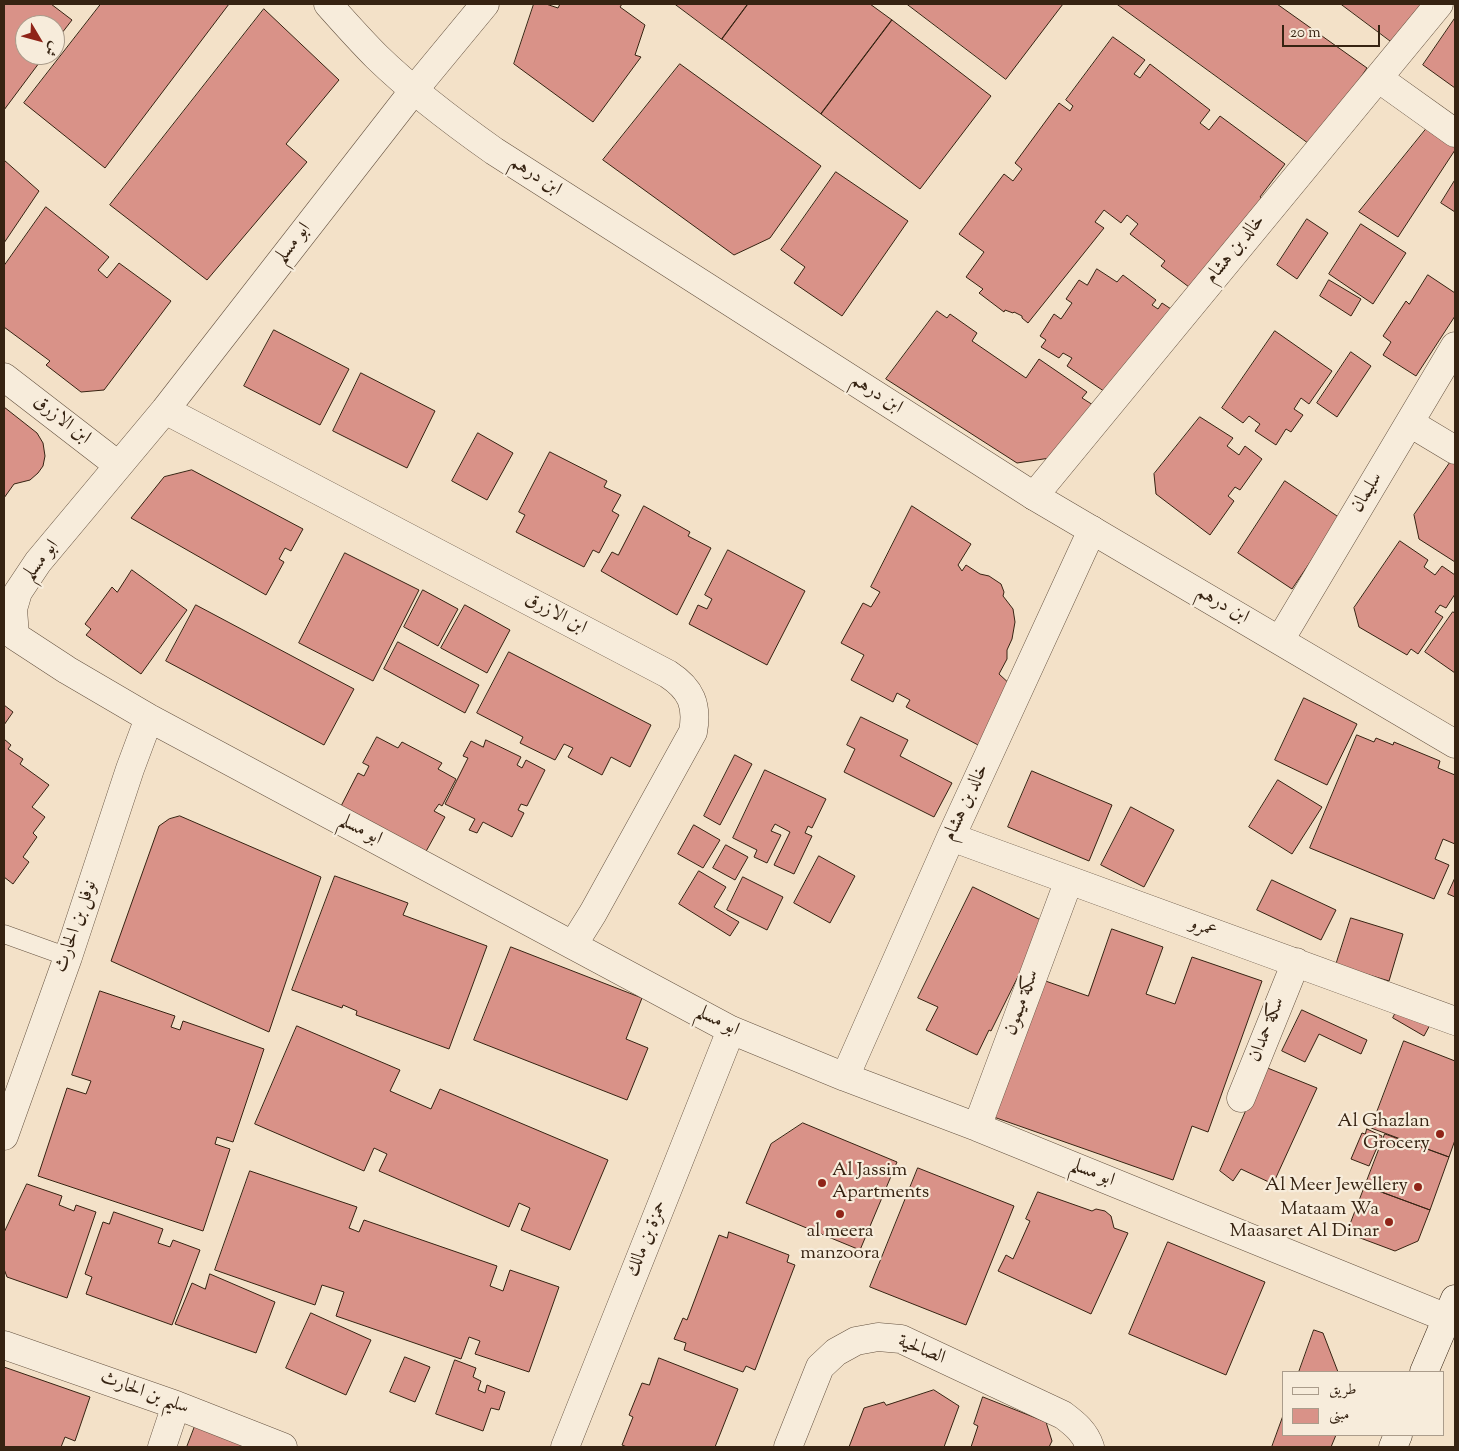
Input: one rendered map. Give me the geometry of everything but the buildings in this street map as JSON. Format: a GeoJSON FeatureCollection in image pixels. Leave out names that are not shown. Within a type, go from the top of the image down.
{"type":"FeatureCollection","features":[{"type":"Feature","properties":{"kind":"street","name":"ابن درهم"},"geometry":{"type":"LineString","coordinates":[[328,4],[377,57],[414,90],[450,120],[494,151],[1034,496],[1455,744]]}},
{"type":"Feature","properties":{"kind":"street","name":"ابو مسلم"},"geometry":{"type":"LineString","coordinates":[[486,4],[414,90],[165,410],[118,465],[52,548],[38,562],[18,592],[9,636],[149,718],[731,1030],[845,1077],[1451,1308]]}},
{"type":"Feature","properties":{"kind":"street","name":"خالد بن هشام"},"geometry":{"type":"LineString","coordinates":[[1034,496],[1439,4]]}},
{"type":"Feature","properties":{"kind":"street"},"geometry":{"type":"LineString","coordinates":[[1378,78],[1455,133]]}},
{"type":"Feature","properties":{"kind":"street","name":"سليمان"},"geometry":{"type":"LineString","coordinates":[[1280,640],[1455,346]]}},
{"type":"Feature","properties":{"kind":"street","name":"ابن الازرق"},"geometry":{"type":"LineString","coordinates":[[4,377],[118,465]]}},
{"type":"Feature","properties":{"kind":"street","name":"ابن الازرق"},"geometry":{"type":"LineString","coordinates":[[165,410],[668,674],[688,692],[694,705],[696,719],[693,732],[593,913],[573,945]]}},
{"type":"Feature","properties":{"kind":"street"},"geometry":{"type":"LineString","coordinates":[[1410,423],[1455,450]]}},
{"type":"Feature","properties":{"kind":"street","name":"خالد بن هشام"},"geometry":{"type":"LineString","coordinates":[[845,1077],[951,837],[1092,530]]}},
{"type":"Feature","properties":{"kind":"street","name":"نوفل بن الحارث"},"geometry":{"type":"LineString","coordinates":[[4,1136],[9,1106],[68,957],[130,769],[149,718]]}},
{"type":"Feature","properties":{"kind":"street","name":"عمرو"},"geometry":{"type":"LineString","coordinates":[[951,837],[1455,1021]]}},
{"type":"Feature","properties":{"kind":"street","name":"سكة ميمون"},"geometry":{"type":"LineString","coordinates":[[977,1127],[1069,880]]}},
{"type":"Feature","properties":{"kind":"street","name":"سكة حمدان"},"geometry":{"type":"LineString","coordinates":[[1241,1098],[1296,962]]}},
{"type":"Feature","properties":{"kind":"street","name":"حمزة بن مالك"},"geometry":{"type":"LineString","coordinates":[[565,1447],[731,1030]]}},
{"type":"Feature","properties":{"kind":"street"},"geometry":{"type":"LineString","coordinates":[[1424,1371],[1451,1308]]}},
{"type":"Feature","properties":{"kind":"street","name":"الصالحية"},"geometry":{"type":"LineString","coordinates":[[788,1447],[820,1367],[843,1348],[856,1342],[878,1337],[901,1339],[1063,1415],[1077,1425],[1090,1447]]}},
{"type":"Feature","properties":{"kind":"street","name":"سليم بن الحارث"},"geometry":{"type":"LineString","coordinates":[[4,1345],[176,1405],[283,1447]]}},
{"type":"Feature","properties":{"kind":"street"},"geometry":{"type":"LineString","coordinates":[[162,1447],[176,1405]]}},
{"type":"Feature","properties":{"kind":"lane"},"geometry":{"type":"LineString","coordinates":[[4,934],[68,957]]}},
{"type":"Feature","properties":{"kind":"place","name":"Al Ghazlan Grocery"},"geometry":{"type":"Point","coordinates":[1440,1134]}},
{"type":"Feature","properties":{"kind":"place","name":"Al Jassim Apartments"},"geometry":{"type":"Point","coordinates":[822,1183]}},
{"type":"Feature","properties":{"kind":"place","name":"Al Meer Jewellery"},"geometry":{"type":"Point","coordinates":[1418,1187]}},
{"type":"Feature","properties":{"kind":"place","name":"al meera manzoora"},"geometry":{"type":"Point","coordinates":[840,1214]}},
{"type":"Feature","properties":{"kind":"place","name":"Mataam Wa Maasaret Al Dinar"},"geometry":{"type":"Point","coordinates":[1389,1222]}}]}
